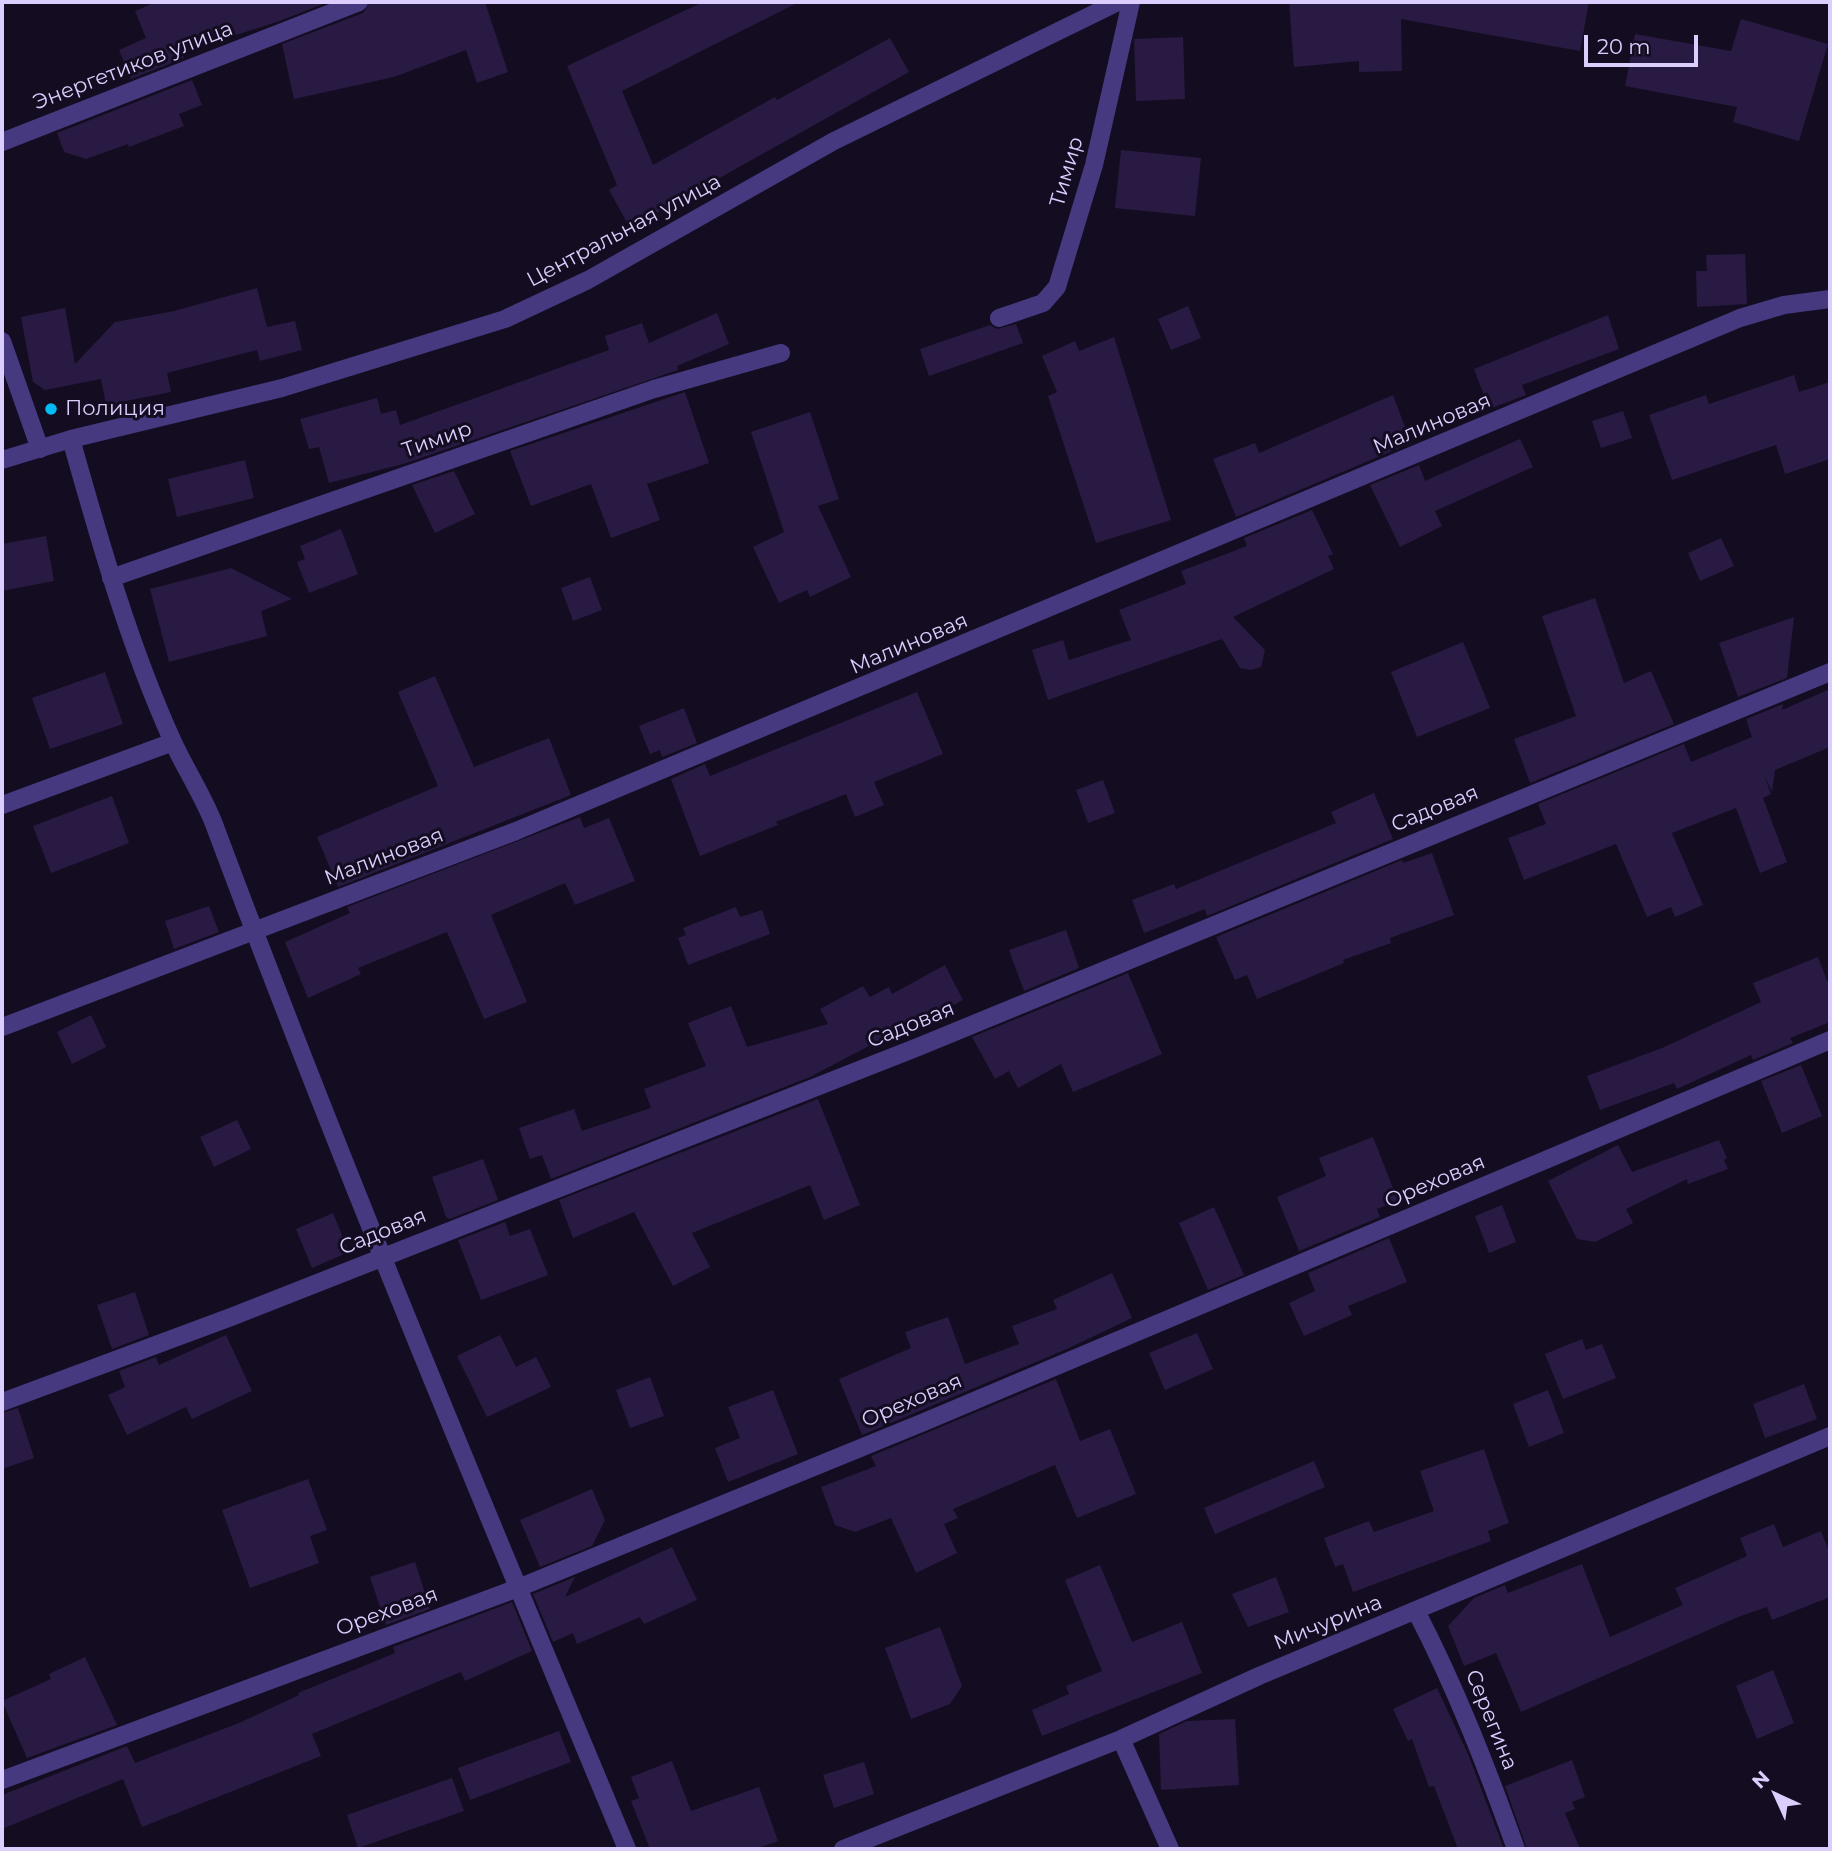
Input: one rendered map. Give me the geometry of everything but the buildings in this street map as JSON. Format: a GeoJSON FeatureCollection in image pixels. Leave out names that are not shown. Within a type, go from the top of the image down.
{"type":"FeatureCollection","features":[{"type":"Feature","properties":{"kind":"street","name":"Энергетиков улица"},"geometry":{"type":"LineString","coordinates":[[2,142],[359,2]]}},
{"type":"Feature","properties":{"kind":"street","name":"Центральная улица"},"geometry":{"type":"LineString","coordinates":[[2,460],[71,439],[282,388],[505,319],[588,280],[834,141],[1118,2]]}},
{"type":"Feature","properties":{"kind":"street","name":"Тимир"},"geometry":{"type":"LineString","coordinates":[[999,318],[1043,303],[1057,287],[1094,165],[1131,2]]}},
{"type":"Feature","properties":{"kind":"street","name":"Малиновая"},"geometry":{"type":"LineString","coordinates":[[2,1027],[516,831],[1740,318],[1784,305],[1830,299]]}},
{"type":"Feature","properties":{"kind":"street"},"geometry":{"type":"LineString","coordinates":[[2,341],[40,449]]}},
{"type":"Feature","properties":{"kind":"street","name":"Тимир"},"geometry":{"type":"LineString","coordinates":[[111,578],[654,389],[781,354]]}},
{"type":"Feature","properties":{"kind":"street"},"geometry":{"type":"LineString","coordinates":[[71,439],[111,578],[173,743],[210,816],[380,1258],[627,1849]]}},
{"type":"Feature","properties":{"kind":"street","name":"Садовая"},"geometry":{"type":"LineString","coordinates":[[2,1402],[380,1258],[918,1047],[1830,672]]}},
{"type":"Feature","properties":{"kind":"street"},"geometry":{"type":"LineString","coordinates":[[2,805],[173,743]]}},
{"type":"Feature","properties":{"kind":"street","name":"Ореховая"},"geometry":{"type":"LineString","coordinates":[[2,1780],[518,1588],[924,1422],[1830,1040]]}},
{"type":"Feature","properties":{"kind":"street","name":"Мичурина"},"geometry":{"type":"LineString","coordinates":[[843,1849],[1121,1739],[1259,1676],[1830,1436]]}},
{"type":"Feature","properties":{"kind":"street","name":"Серегина"},"geometry":{"type":"LineString","coordinates":[[1416,1611],[1442,1660],[1516,1849]]}},
{"type":"Feature","properties":{"kind":"street"},"geometry":{"type":"LineString","coordinates":[[1121,1739],[1170,1849]]}},
{"type":"Feature","properties":{"kind":"place","name":"Полиция"},"geometry":{"type":"Point","coordinates":[51,409]}}]}
